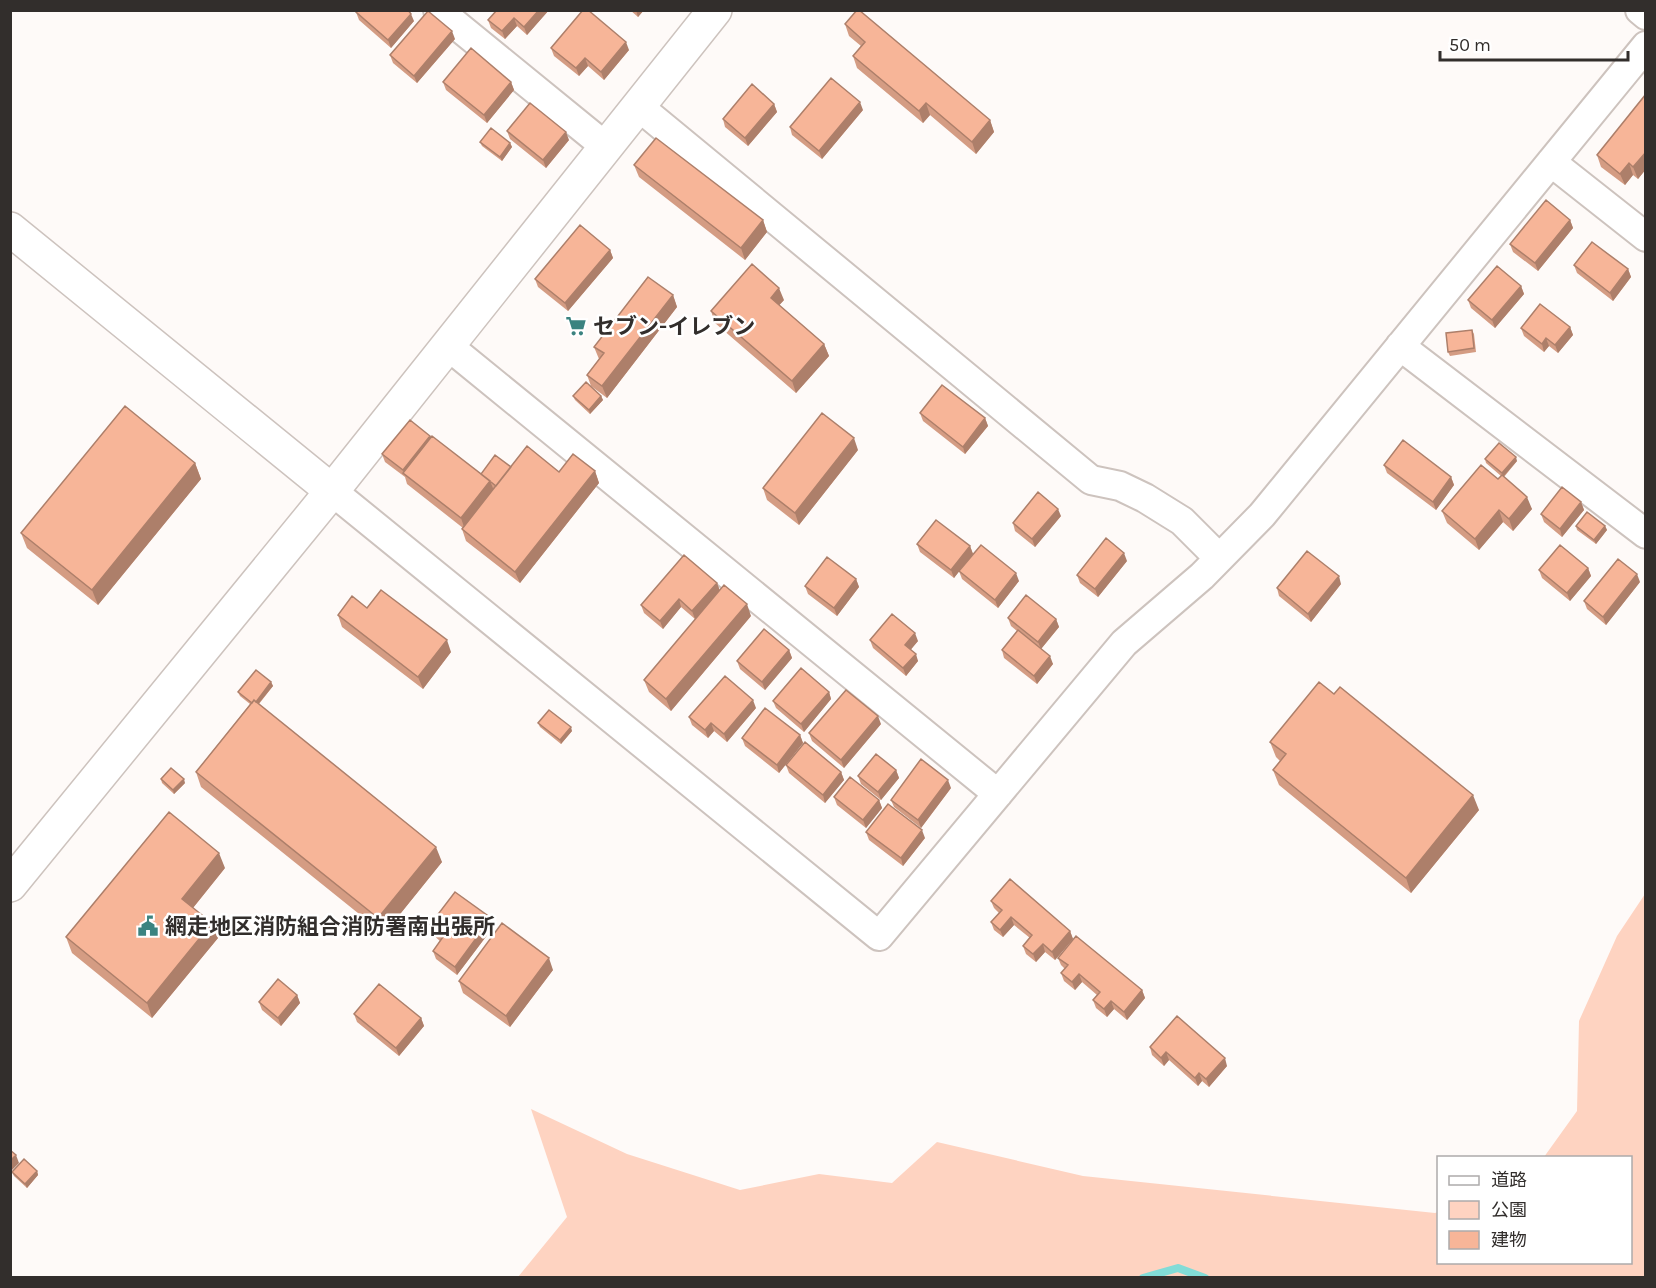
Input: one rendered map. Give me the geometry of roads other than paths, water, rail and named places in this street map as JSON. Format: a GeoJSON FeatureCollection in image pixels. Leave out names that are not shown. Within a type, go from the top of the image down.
{"type":"FeatureCollection","features":[{"type":"Feature","properties":{"kind":"street"},"geometry":{"type":"LineString","coordinates":[[438,10],[606,147]]}},
{"type":"Feature","properties":{"kind":"street"},"geometry":{"type":"LineString","coordinates":[[1640,10],[1646,15]]}},
{"type":"Feature","properties":{"kind":"street"},"geometry":{"type":"LineString","coordinates":[[10,885],[332,491],[712,12]]}},
{"type":"Feature","properties":{"kind":"street"},"geometry":{"type":"LineString","coordinates":[[10,229],[879,936],[1124,643],[1202,576],[1262,515],[1646,46]]}},
{"type":"Feature","properties":{"kind":"street"},"geometry":{"type":"LineString","coordinates":[[638,106],[1091,480],[1120,486],[1145,498],[1182,521],[1219,558]]}},
{"type":"Feature","properties":{"kind":"street"},"geometry":{"type":"LineString","coordinates":[[1551,162],[1646,237]]}},
{"type":"Feature","properties":{"kind":"street"},"geometry":{"type":"LineString","coordinates":[[447,345],[998,794]]}},
{"type":"Feature","properties":{"kind":"street"},"geometry":{"type":"LineString","coordinates":[[1400,346],[1646,534]]}},
{"type":"Feature","properties":{"kind":"waterway"},"geometry":{"type":"LineString","coordinates":[[1143,1278],[1178,1268],[1205,1278]]}},
{"type":"Feature","properties":{"kind":"place","name":"セブン-イレブン"},"geometry":{"type":"Point","coordinates":[576,326]}},
{"type":"Feature","properties":{"kind":"place","name":"網走地区消防組合消防署南出張所"},"geometry":{"type":"Point","coordinates":[148,926]}}]}
